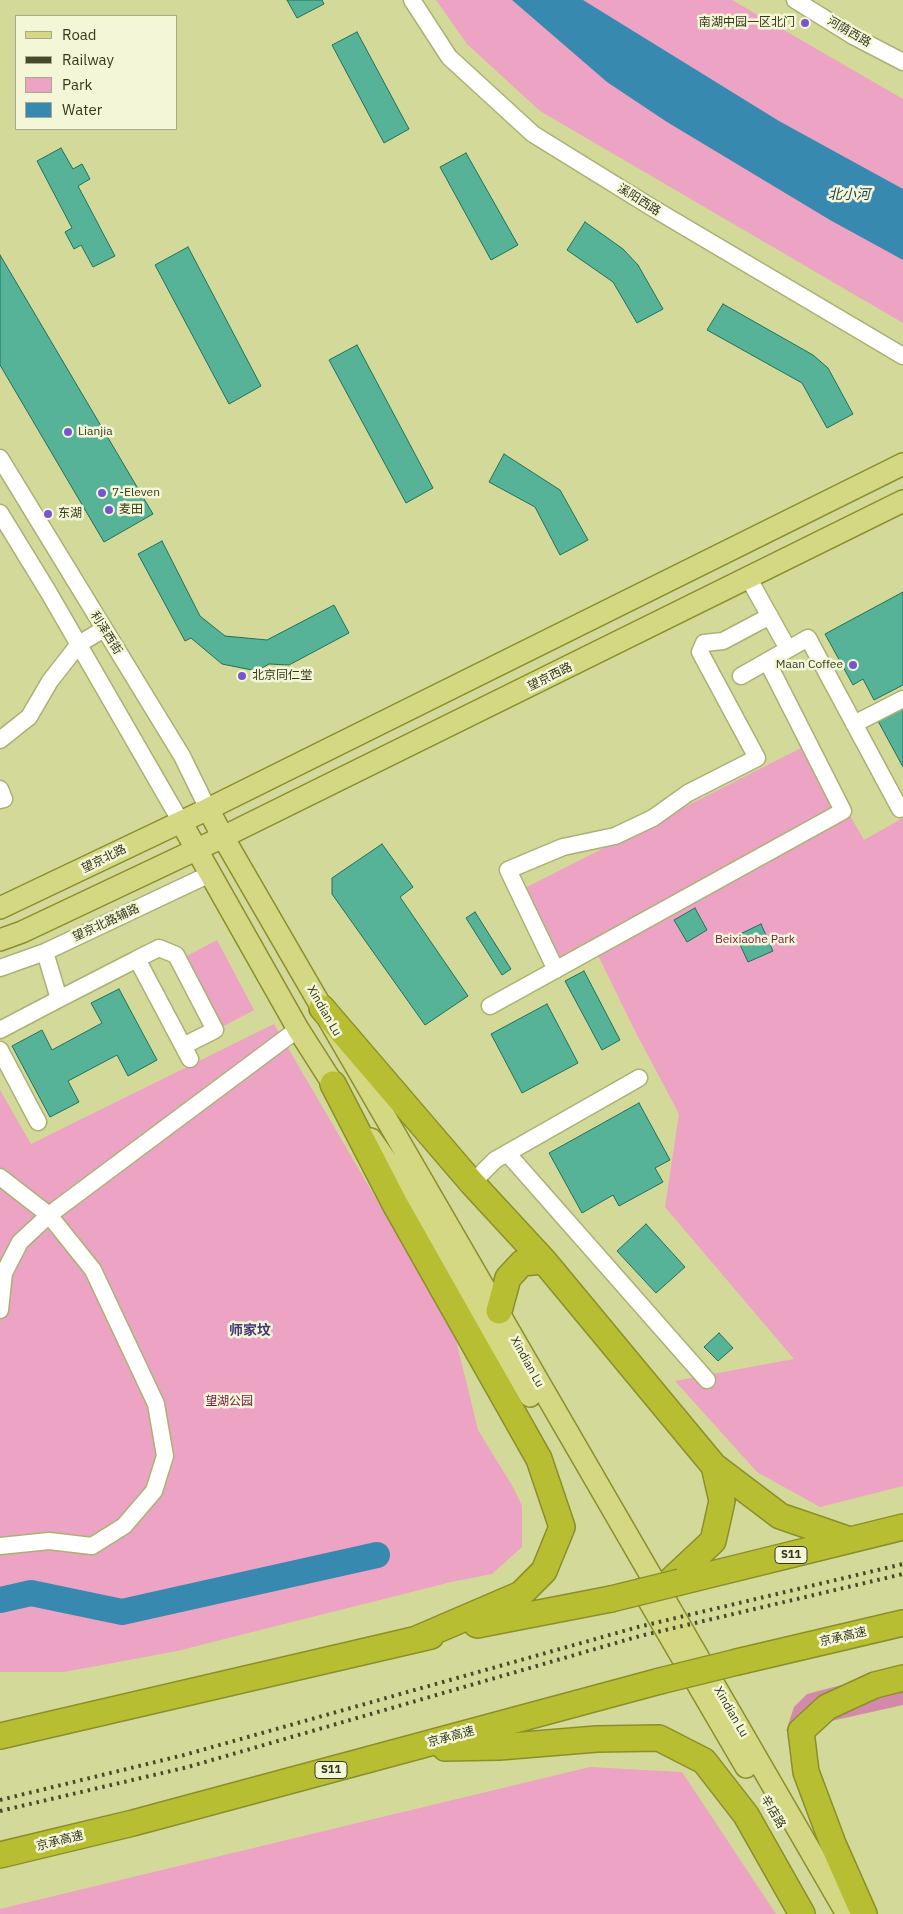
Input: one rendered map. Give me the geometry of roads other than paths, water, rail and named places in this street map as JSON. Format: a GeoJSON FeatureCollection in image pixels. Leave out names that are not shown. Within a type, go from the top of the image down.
{"type":"FeatureCollection","features":[{"type":"Feature","properties":{"kind":"highway"},"geometry":{"type":"LineString","coordinates":[[322,1008],[472,1183],[544,1262],[714,1466],[780,1516],[850,1540]]}},
{"type":"Feature","properties":{"kind":"highway"},"geometry":{"type":"LineString","coordinates":[[333,1084],[395,1204],[539,1459],[562,1527],[544,1571],[521,1594],[414,1640]]}},
{"type":"Feature","properties":{"kind":"highway"},"geometry":{"type":"LineString","coordinates":[[499,1311],[508,1278],[522,1263],[544,1262]]}},
{"type":"Feature","properties":{"kind":"highway"},"geometry":{"type":"LineString","coordinates":[[672,1584],[713,1540],[722,1501],[714,1466]]}},
{"type":"Feature","properties":{"kind":"highway","name":"S11"},"geometry":{"type":"LineString","coordinates":[[0,1736],[506,1619],[611,1599],[903,1527]]}},
{"type":"Feature","properties":{"kind":"highway","name":"京承高速"},"geometry":{"type":"LineString","coordinates":[[0,1855],[133,1823],[660,1681],[903,1623]]}},
{"type":"Feature","properties":{"kind":"highway"},"geometry":{"type":"LineString","coordinates":[[864,1914],[833,1844],[806,1772],[800,1731],[827,1707],[876,1685],[903,1678]]}},
{"type":"Feature","properties":{"kind":"highway"},"geometry":{"type":"LineString","coordinates":[[0,1730],[63,1721]]}},
{"type":"Feature","properties":{"kind":"highway"},"geometry":{"type":"LineString","coordinates":[[405,1750],[499,1747],[597,1739],[659,1738],[704,1761],[746,1814],[802,1914]]}},
{"type":"Feature","properties":{"kind":"highway"},"geometry":{"type":"LineString","coordinates":[[0,1864],[133,1823]]}},
{"type":"Feature","properties":{"kind":"main road"},"geometry":{"type":"LineString","coordinates":[[208,809],[903,464]]}},
{"type":"Feature","properties":{"kind":"main road","name":"望京西路"},"geometry":{"type":"LineString","coordinates":[[196,849],[749,579],[903,501]]}},
{"type":"Feature","properties":{"kind":"main road","name":"望京北路"},"geometry":{"type":"LineString","coordinates":[[0,908],[208,809]]}},
{"type":"Feature","properties":{"kind":"main road","name":"Xindian Lu"},"geometry":{"type":"LineString","coordinates":[[208,809],[847,1914]]}},
{"type":"Feature","properties":{"kind":"main road","name":"Xindian Lu"},"geometry":{"type":"LineString","coordinates":[[181,822],[298,1029],[333,1084],[430,1223],[833,1914]]}},
{"type":"Feature","properties":{"kind":"main road"},"geometry":{"type":"LineString","coordinates":[[0,940],[22,932],[196,849]]}},
{"type":"Feature","properties":{"kind":"street","name":"溪阳西路"},"geometry":{"type":"LineString","coordinates":[[412,0],[449,57],[534,134],[651,207],[903,356]]}},
{"type":"Feature","properties":{"kind":"street","name":"河荫西路"},"geometry":{"type":"LineString","coordinates":[[795,0],[854,36],[901,57]]}},
{"type":"Feature","properties":{"kind":"street","name":"利泽西街"},"geometry":{"type":"LineString","coordinates":[[0,458],[182,756],[208,809]]}},
{"type":"Feature","properties":{"kind":"street"},"geometry":{"type":"LineString","coordinates":[[0,512],[79,644],[181,822]]}},
{"type":"Feature","properties":{"kind":"street"},"geometry":{"type":"LineString","coordinates":[[749,579],[788,649]]}},
{"type":"Feature","properties":{"kind":"street"},"geometry":{"type":"LineString","coordinates":[[556,970],[508,870],[563,846],[615,836],[653,818],[688,793],[757,758],[700,652],[704,643],[722,641],[770,616]]}},
{"type":"Feature","properties":{"kind":"street"},"geometry":{"type":"LineString","coordinates":[[0,740],[29,718],[50,681],[79,644],[104,629]]}},
{"type":"Feature","properties":{"kind":"street"},"geometry":{"type":"LineString","coordinates":[[741,676],[808,638],[900,810],[903,808]]}},
{"type":"Feature","properties":{"kind":"street"},"geometry":{"type":"LineString","coordinates":[[490,1006],[843,811],[767,661]]}},
{"type":"Feature","properties":{"kind":"street"},"geometry":{"type":"LineString","coordinates":[[854,724],[903,699]]}},
{"type":"Feature","properties":{"kind":"street"},"geometry":{"type":"LineString","coordinates":[[0,790],[4,799],[0,800]]}},
{"type":"Feature","properties":{"kind":"street","name":"望京北路辅路"},"geometry":{"type":"LineString","coordinates":[[0,968],[45,952],[210,874]]}},
{"type":"Feature","properties":{"kind":"street"},"geometry":{"type":"LineString","coordinates":[[0,1030],[59,999],[137,959],[159,948],[176,955],[215,1030],[186,1053],[137,959]]}},
{"type":"Feature","properties":{"kind":"street"},"geometry":{"type":"LineString","coordinates":[[45,952],[59,999]]}},
{"type":"Feature","properties":{"kind":"street"},"geometry":{"type":"LineString","coordinates":[[0,1310],[4,1273],[20,1242],[49,1215],[298,1029]]}},
{"type":"Feature","properties":{"kind":"street"},"geometry":{"type":"LineString","coordinates":[[0,1050],[38,1122]]}},
{"type":"Feature","properties":{"kind":"street"},"geometry":{"type":"LineString","coordinates":[[472,1183],[495,1160],[639,1078]]}},
{"type":"Feature","properties":{"kind":"street"},"geometry":{"type":"LineString","coordinates":[[508,1154],[707,1380]]}},
{"type":"Feature","properties":{"kind":"street"},"geometry":{"type":"LineString","coordinates":[[0,1177],[49,1215],[93,1270],[156,1404],[165,1456],[154,1490],[124,1526],[92,1546],[49,1541],[0,1546]]}},
{"type":"Feature","properties":{"kind":"water","name":"北小河"},"geometry":{"type":"Polygon","coordinates":[[[512,0],[583,0],[779,121],[903,189],[903,260],[830,220],[667,122],[607,82],[512,0]]]}},
{"type":"Feature","properties":{"kind":"waterway"},"geometry":{"type":"LineString","coordinates":[[0,1600],[31,1593],[122,1612],[377,1555]]}},
{"type":"Feature","properties":{"kind":"railway"},"geometry":{"type":"LineString","coordinates":[[0,1800],[184,1755],[638,1627],[903,1564]]}},
{"type":"Feature","properties":{"kind":"railway"},"geometry":{"type":"LineString","coordinates":[[0,1811],[188,1767],[640,1636],[903,1574]]}},
{"type":"Feature","properties":{"kind":"place","name":"南湖中园一区北门"},"geometry":{"type":"Point","coordinates":[805,23]}},
{"type":"Feature","properties":{"kind":"place","name":"Lianjia"},"geometry":{"type":"Point","coordinates":[68,432]}},
{"type":"Feature","properties":{"kind":"place","name":"7-Eleven"},"geometry":{"type":"Point","coordinates":[102,493]}},
{"type":"Feature","properties":{"kind":"place","name":"麦田"},"geometry":{"type":"Point","coordinates":[109,510]}},
{"type":"Feature","properties":{"kind":"place","name":"东湖"},"geometry":{"type":"Point","coordinates":[48,514]}},
{"type":"Feature","properties":{"kind":"place","name":"Maan Coffee"},"geometry":{"type":"Point","coordinates":[853,665]}},
{"type":"Feature","properties":{"kind":"place","name":"北京同仁堂"},"geometry":{"type":"Point","coordinates":[242,676]}},
{"type":"Feature","properties":{"kind":"district","name":"师家坟"},"geometry":{"type":"Point","coordinates":[250,1331]}},
{"type":"Feature","properties":{"kind":"park label","name":"Beixiaohe Park"},"geometry":{"type":"Point","coordinates":[755,940]}},
{"type":"Feature","properties":{"kind":"park label","name":"望湖公园"},"geometry":{"type":"Point","coordinates":[229,1402]}}]}
